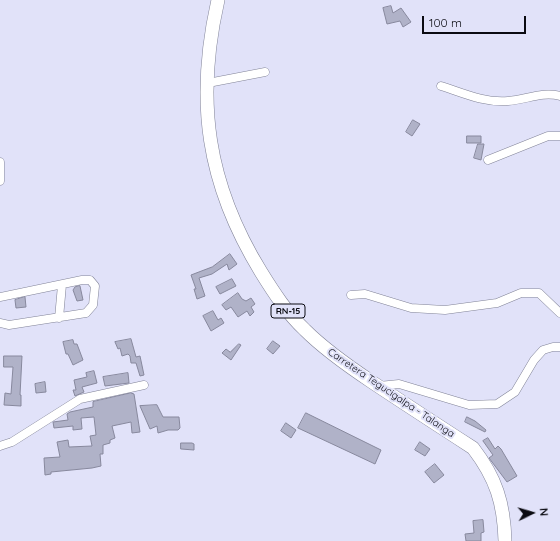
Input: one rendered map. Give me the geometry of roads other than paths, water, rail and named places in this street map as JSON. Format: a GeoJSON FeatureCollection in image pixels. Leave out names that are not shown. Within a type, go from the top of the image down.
{"type":"FeatureCollection","features":[{"type":"Feature","properties":{"kind":"main road","name":"Carretera Tegucigalpa - Talanga"},"geometry":{"type":"LineString","coordinates":[[218,0],[210,37],[207,110],[211,149],[226,203],[249,252],[280,301],[304,330],[333,355],[473,448],[484,463],[496,485],[502,506],[505,541]]}},
{"type":"Feature","properties":{"kind":"street"},"geometry":{"type":"LineString","coordinates":[[208,83],[265,72]]}},
{"type":"Feature","properties":{"kind":"street"},"geometry":{"type":"LineString","coordinates":[[441,86],[493,102],[519,100],[542,94],[560,96]]}},
{"type":"Feature","properties":{"kind":"street"},"geometry":{"type":"LineString","coordinates":[[488,160],[548,136],[560,136]]}},
{"type":"Feature","properties":{"kind":"street"},"geometry":{"type":"LineString","coordinates":[[0,162],[0,181]]}},
{"type":"Feature","properties":{"kind":"street"},"geometry":{"type":"LineString","coordinates":[[0,297],[82,280],[90,280],[95,284],[95,295],[89,312],[9,326],[0,323]]}},
{"type":"Feature","properties":{"kind":"street"},"geometry":{"type":"LineString","coordinates":[[59,318],[62,285]]}},
{"type":"Feature","properties":{"kind":"street"},"geometry":{"type":"LineString","coordinates":[[350,295],[365,294],[411,308],[445,310],[473,308],[498,303],[521,293],[540,293],[560,313]]}},
{"type":"Feature","properties":{"kind":"street"},"geometry":{"type":"LineString","coordinates":[[378,386],[400,384],[469,405],[497,404],[515,392],[534,360],[543,350],[553,347],[560,347]]}},
{"type":"Feature","properties":{"kind":"street"},"geometry":{"type":"LineString","coordinates":[[0,446],[12,442],[80,399],[144,385]]}}]}
